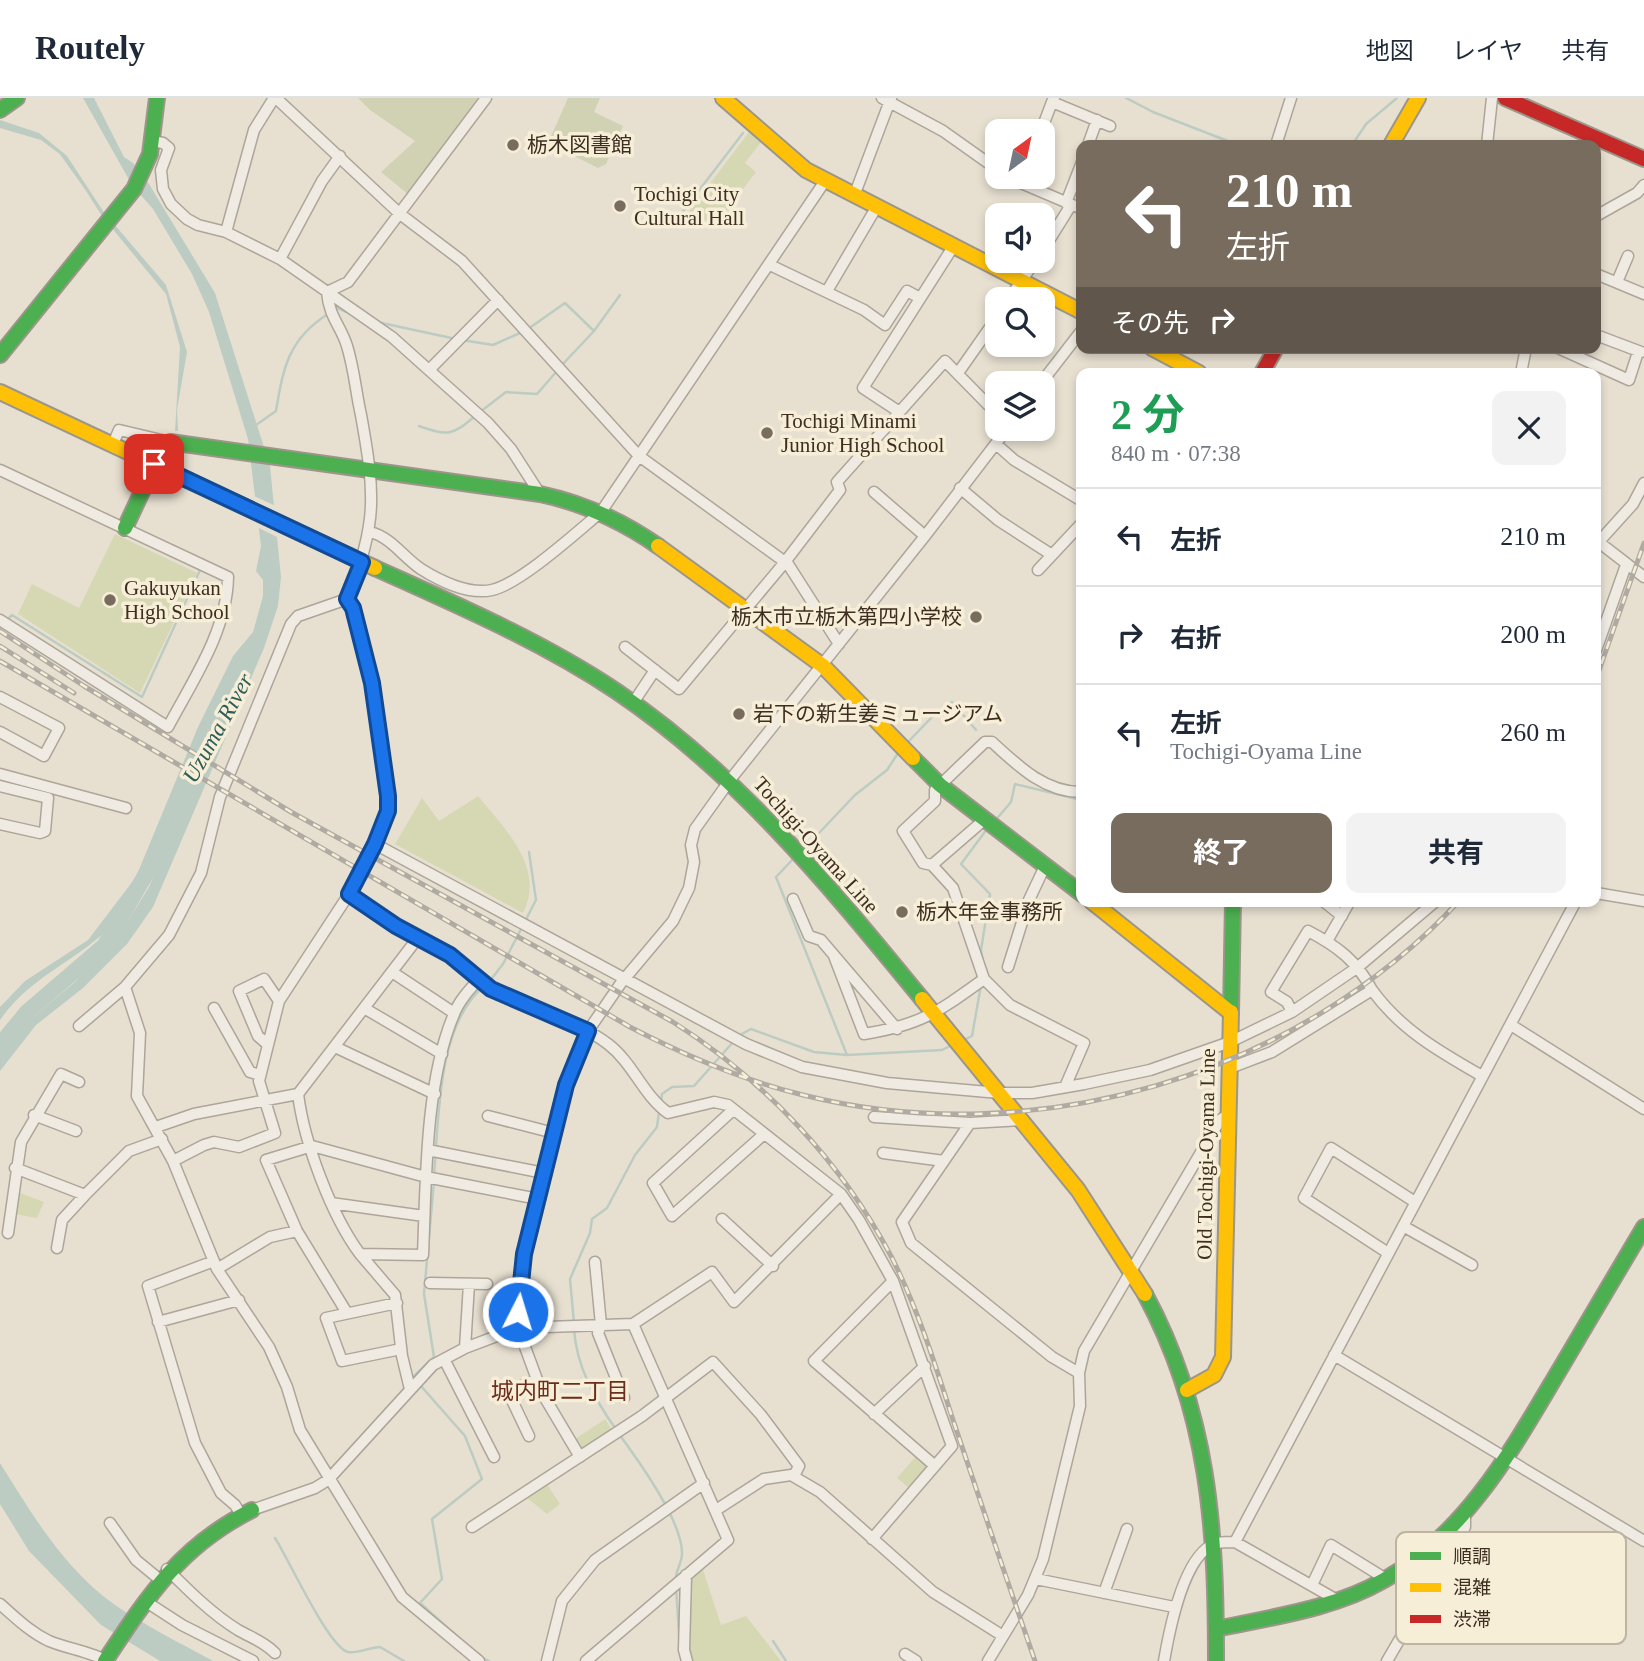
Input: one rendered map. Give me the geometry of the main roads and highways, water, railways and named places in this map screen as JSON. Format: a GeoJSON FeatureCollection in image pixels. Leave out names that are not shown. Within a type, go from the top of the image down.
{"type":"FeatureCollection","features":[{"type":"Feature","properties":{"kind":"water"},"geometry":{"type":"Polygon","coordinates":[[[83,98],[94,98],[124,157],[133,163],[149,184],[215,293],[270,466],[281,577],[278,606],[264,648],[153,907],[127,944],[83,988],[36,1025],[0,1071],[0,1045],[75,982],[128,921],[149,887],[212,740],[220,712],[205,736],[181,787],[149,867],[121,915],[93,943],[28,989],[0,1020],[0,1007],[25,981],[88,940],[136,877],[198,727],[233,656],[253,632],[263,596],[263,580],[256,571],[261,546],[248,439],[209,312],[192,274],[153,209],[132,185],[83,98]]]}},
{"type":"Feature","properties":{"kind":"water"},"geometry":{"type":"Polygon","coordinates":[[[0,120],[39,133],[67,156],[103,211],[166,285],[187,352],[177,410],[178,431],[175,431],[180,347],[166,294],[102,216],[65,158],[41,140],[0,128],[0,120]]]}},
{"type":"Feature","properties":{"kind":"water"},"geometry":{"type":"Polygon","coordinates":[[[0,1463],[50,1540],[97,1591],[139,1620],[213,1661],[160,1661],[101,1625],[29,1551],[0,1504],[0,1463]]]}},
{"type":"Feature","properties":{"kind":"waterway"},"geometry":{"type":"LineString","coordinates":[[1126,98],[1153,112],[1225,140]]}},
{"type":"Feature","properties":{"kind":"waterway"},"geometry":{"type":"LineString","coordinates":[[1355,140],[1366,124],[1397,98]]}},
{"type":"Feature","properties":{"kind":"waterway"},"geometry":{"type":"LineString","coordinates":[[674,223],[743,133]]}},
{"type":"Feature","properties":{"kind":"waterway"},"geometry":{"type":"LineString","coordinates":[[62,155],[85,187]]}},
{"type":"Feature","properties":{"kind":"waterway"},"geometry":{"type":"LineString","coordinates":[[528,329],[565,303],[594,331],[620,295]]}},
{"type":"Feature","properties":{"kind":"waterway"},"geometry":{"type":"LineString","coordinates":[[334,310],[337,308],[354,315]]}},
{"type":"Feature","properties":{"kind":"waterway"},"geometry":{"type":"LineString","coordinates":[[256,425],[276,411],[285,368],[296,345],[304,334],[328,314]]}},
{"type":"Feature","properties":{"kind":"waterway"},"geometry":{"type":"LineString","coordinates":[[377,322],[456,339]]}},
{"type":"Feature","properties":{"kind":"waterway"},"geometry":{"type":"LineString","coordinates":[[561,366],[594,331]]}},
{"type":"Feature","properties":{"kind":"waterway"},"geometry":{"type":"LineString","coordinates":[[462,340],[493,345],[522,332]]}},
{"type":"Feature","properties":{"kind":"waterway"},"geometry":{"type":"LineString","coordinates":[[480,412],[506,392],[537,394],[557,371]]}},
{"type":"Feature","properties":{"kind":"waterway"},"geometry":{"type":"LineString","coordinates":[[419,426],[443,433],[455,431],[475,416]]}},
{"type":"Feature","properties":{"kind":"waterway"},"geometry":{"type":"LineString","coordinates":[[7,620],[12,615],[142,697],[201,568]]}},
{"type":"Feature","properties":{"kind":"waterway"},"geometry":{"type":"LineString","coordinates":[[907,743],[932,717],[952,702],[976,730]]}},
{"type":"Feature","properties":{"kind":"waterway","name":"Uzuma River"},"geometry":{"type":"LineString","coordinates":[[0,1045],[27,1012],[105,945],[150,867],[200,754],[226,718]]}},
{"type":"Feature","properties":{"kind":"waterway"},"geometry":{"type":"LineString","coordinates":[[803,850],[855,795],[887,770],[900,750]]}},
{"type":"Feature","properties":{"kind":"waterway"},"geometry":{"type":"LineString","coordinates":[[994,822],[1011,802],[1015,784],[1076,799]]}},
{"type":"Feature","properties":{"kind":"waterway"},"geometry":{"type":"LineString","coordinates":[[984,969],[981,950],[990,894],[961,864],[987,829]]}},
{"type":"Feature","properties":{"kind":"waterway"},"geometry":{"type":"LineString","coordinates":[[489,982],[503,964],[536,900],[529,852]]}},
{"type":"Feature","properties":{"kind":"waterway"},"geometry":{"type":"LineString","coordinates":[[795,857],[776,877],[847,1055]]}},
{"type":"Feature","properties":{"kind":"waterway"},"geometry":{"type":"LineString","coordinates":[[964,1040],[972,1036],[981,985]]}},
{"type":"Feature","properties":{"kind":"waterway"},"geometry":{"type":"LineString","coordinates":[[434,1175],[443,1074],[449,1049],[468,1004],[483,987]]}},
{"type":"Feature","properties":{"kind":"waterway"},"geometry":{"type":"LineString","coordinates":[[738,1036],[751,1029],[814,1052],[847,1055],[942,1050],[952,1045]]}},
{"type":"Feature","properties":{"kind":"waterway"},"geometry":{"type":"LineString","coordinates":[[661,1102],[662,1094],[672,1087],[694,1086],[734,1041]]}},
{"type":"Feature","properties":{"kind":"waterway"},"geometry":{"type":"LineString","coordinates":[[574,1323],[570,1279],[590,1233],[592,1219],[607,1208],[635,1155],[657,1127],[659,1112]]}},
{"type":"Feature","properties":{"kind":"waterway"},"geometry":{"type":"LineString","coordinates":[[434,1181],[424,1294],[434,1357],[413,1377],[465,1436],[482,1479],[432,1519],[442,1579],[420,1603],[469,1647]]}},
{"type":"Feature","properties":{"kind":"waterway"},"geometry":{"type":"LineString","coordinates":[[574,1330],[579,1357],[588,1382],[615,1428]]}},
{"type":"Feature","properties":{"kind":"waterway"},"geometry":{"type":"LineString","coordinates":[[619,1434],[658,1492],[675,1525],[682,1554],[676,1580]]}},
{"type":"Feature","properties":{"kind":"waterway"},"geometry":{"type":"LineString","coordinates":[[275,1538],[320,1619],[340,1647],[348,1652],[380,1647],[404,1661]]}},
{"type":"Feature","properties":{"kind":"waterway"},"geometry":{"type":"LineString","coordinates":[[676,1587],[680,1650]]}},
{"type":"Feature","properties":{"kind":"waterway"},"geometry":{"type":"LineString","coordinates":[[773,1641],[786,1661]]}},
{"type":"Feature","properties":{"kind":"waterway"},"geometry":{"type":"LineString","coordinates":[[479,1656],[489,1661]]}},
{"type":"Feature","properties":{"kind":"railway"},"geometry":{"type":"LineString","coordinates":[[1601,665],[1644,543]]}},
{"type":"Feature","properties":{"kind":"railway"},"geometry":{"type":"LineString","coordinates":[[0,631],[84,686],[291,812],[673,1022],[769,1096],[824,1155],[848,1187],[871,1221],[901,1276],[933,1357],[1035,1661]]}},
{"type":"Feature","properties":{"kind":"railway"},"geometry":{"type":"LineString","coordinates":[[0,646],[74,693]]}},
{"type":"Feature","properties":{"kind":"railway"},"geometry":{"type":"LineString","coordinates":[[0,661],[651,1038],[715,1066],[780,1089],[891,1110],[980,1114],[1069,1105],[1157,1085],[1241,1055],[1321,1013],[1394,962],[1453,907]]}},
{"type":"Feature","properties":{"kind":"place","name":"栃木図書館"},"geometry":{"type":"Point","coordinates":[513,145]}},
{"type":"Feature","properties":{"kind":"place","name":"Tochigi City Cultural Hall"},"geometry":{"type":"Point","coordinates":[620,206]}},
{"type":"Feature","properties":{"kind":"place","name":"Tochigi Minami Junior High School"},"geometry":{"type":"Point","coordinates":[767,433]}},
{"type":"Feature","properties":{"kind":"place","name":"Gakuyukan High School"},"geometry":{"type":"Point","coordinates":[110,600]}},
{"type":"Feature","properties":{"kind":"place","name":"栃木市立栃木第四小学校"},"geometry":{"type":"Point","coordinates":[976,617]}},
{"type":"Feature","properties":{"kind":"place","name":"岩下の新生姜ミュージアム"},"geometry":{"type":"Point","coordinates":[739,714]}},
{"type":"Feature","properties":{"kind":"place","name":"栃木年金事務所"},"geometry":{"type":"Point","coordinates":[902,912]}},
{"type":"Feature","properties":{"kind":"district","name":"城内町二丁目"},"geometry":{"type":"Point","coordinates":[560,1391]}}]}
